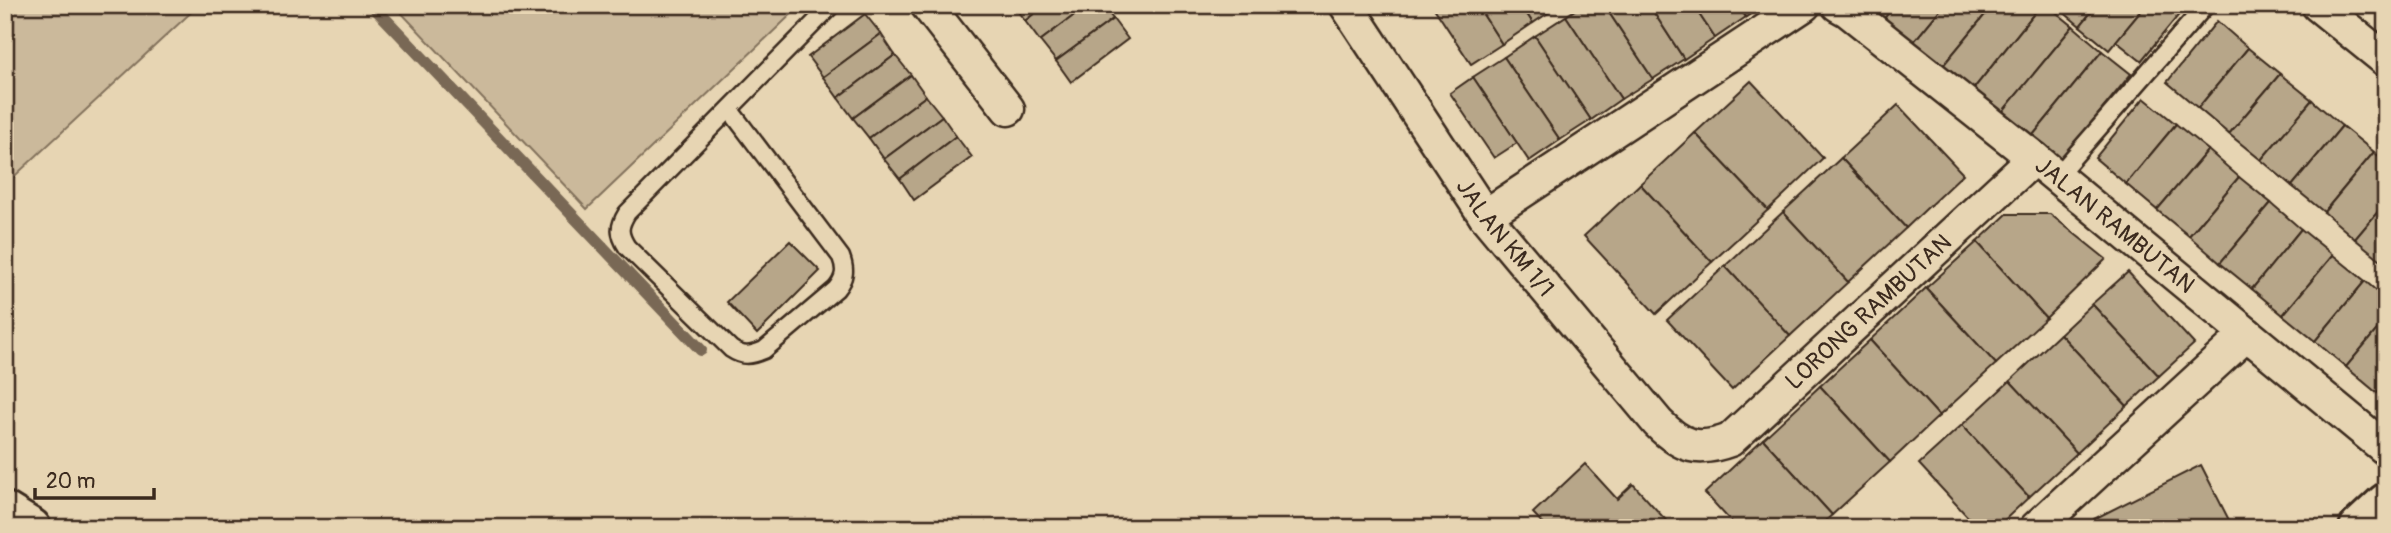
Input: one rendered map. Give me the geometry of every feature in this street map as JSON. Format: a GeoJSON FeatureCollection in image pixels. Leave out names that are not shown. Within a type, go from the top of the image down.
{"type":"FeatureCollection","features":[{"type":"Feature","properties":{"kind":"street"},"geometry":{"type":"LineString","coordinates":[[927,5],[1008,108]]}},
{"type":"Feature","properties":{"kind":"street","name":"JALAN KM 1/1"},"geometry":{"type":"LineString","coordinates":[[1346,5],[1486,216],[1658,423],[1673,438],[1692,446]]}},
{"type":"Feature","properties":{"kind":"street"},"geometry":{"type":"LineString","coordinates":[[1486,216],[1804,5]]}},
{"type":"Feature","properties":{"kind":"street","name":"JALAN RAMBUTAN"},"geometry":{"type":"LineString","coordinates":[[1838,5],[2045,167],[2386,449]]}},
{"type":"Feature","properties":{"kind":"street"},"geometry":{"type":"LineString","coordinates":[[2325,7],[2386,60]]}},
{"type":"Feature","properties":{"kind":"street","name":"LORONG RAMBUTAN"},"geometry":{"type":"LineString","coordinates":[[1692,446],[1712,447],[1730,440],[2045,167]]}},
{"type":"Feature","properties":{"kind":"street"},"geometry":{"type":"LineString","coordinates":[[2036,528],[2247,334]]}},
{"type":"Feature","properties":{"kind":"street"},"geometry":{"type":"LineString","coordinates":[[2359,528],[2386,503]]}},
{"type":"Feature","properties":{"kind":"street"},"geometry":{"type":"LineString","coordinates":[[5,512],[31,528]]}},
{"type":"Feature","properties":{"kind":"lane"},"geometry":{"type":"LineString","coordinates":[[730,110],[841,257],[845,268],[843,280],[836,289],[764,350],[752,355],[741,355],[731,349],[627,247],[620,236],[620,224],[627,213],[832,5]]}},
{"type":"Feature","properties":{"kind":"lane"},"geometry":{"type":"LineString","coordinates":[[2045,167],[2206,5]]}},
{"type":"Feature","properties":{"kind":"shaded area"},"geometry":{"type":"Polygon","coordinates":[[[5,5],[199,5],[5,185],[5,5]]]}},
{"type":"Feature","properties":{"kind":"shaded area"},"geometry":{"type":"Polygon","coordinates":[[[394,5],[801,5],[587,209],[394,5]]]}},
{"type":"Feature","properties":{"kind":"building"},"geometry":{"type":"Polygon","coordinates":[[[1013,5],[1045,5],[1025,21],[1013,5]]]}},
{"type":"Feature","properties":{"kind":"building"},"geometry":{"type":"Polygon","coordinates":[[[1045,5],[1088,5],[1040,41],[1025,21],[1045,5]]]}},
{"type":"Feature","properties":{"kind":"building"},"geometry":{"type":"Polygon","coordinates":[[[1088,5],[1103,5],[1113,19],[1056,61],[1040,41],[1088,5]]]}},
{"type":"Feature","properties":{"kind":"building"},"geometry":{"type":"Polygon","coordinates":[[[1432,5],[1477,5],[1502,44],[1471,64],[1432,5]]]}},
{"type":"Feature","properties":{"kind":"building"},"geometry":{"type":"Polygon","coordinates":[[[1477,5],[1521,5],[1533,23],[1502,44],[1477,5]]]}},
{"type":"Feature","properties":{"kind":"building"},"geometry":{"type":"Polygon","coordinates":[[[1521,5],[1560,5],[1533,23],[1521,5]]]}},
{"type":"Feature","properties":{"kind":"building"},"geometry":{"type":"Polygon","coordinates":[[[1582,5],[1604,5],[1653,79],[1621,99],[1566,16],[1582,5]]]}},
{"type":"Feature","properties":{"kind":"building"},"geometry":{"type":"Polygon","coordinates":[[[1604,5],[1649,5],[1684,59],[1653,79],[1604,5]]]}},
{"type":"Feature","properties":{"kind":"building"},"geometry":{"type":"Polygon","coordinates":[[[1649,5],[1693,5],[1715,38],[1684,59],[1649,5]]]}},
{"type":"Feature","properties":{"kind":"building"},"geometry":{"type":"Polygon","coordinates":[[[1693,5],[1738,5],[1746,17],[1715,38],[1693,5]]]}},
{"type":"Feature","properties":{"kind":"building"},"geometry":{"type":"Polygon","coordinates":[[[1738,5],[1764,5],[1746,17],[1738,5]]]}},
{"type":"Feature","properties":{"kind":"building"},"geometry":{"type":"Polygon","coordinates":[[[1865,5],[1895,5],[1883,20],[1865,5]]]}},
{"type":"Feature","properties":{"kind":"building"},"geometry":{"type":"Polygon","coordinates":[[[1895,5],[1944,5],[1912,44],[1883,20],[1895,5]]]}},
{"type":"Feature","properties":{"kind":"building"},"geometry":{"type":"Polygon","coordinates":[[[1944,5],[1993,5],[1941,68],[1912,44],[1944,5]]]}},
{"type":"Feature","properties":{"kind":"building"},"geometry":{"type":"Polygon","coordinates":[[[1993,5],[2041,5],[1971,92],[1941,68],[1993,5]]]}},
{"type":"Feature","properties":{"kind":"building"},"geometry":{"type":"Polygon","coordinates":[[[2041,5],[2047,5],[2073,26],[1999,116],[1971,92],[2041,5]]]}},
{"type":"Feature","properties":{"kind":"building"},"geometry":{"type":"Polygon","coordinates":[[[2055,5],[2097,5],[2080,26],[2055,5]]]}},
{"type":"Feature","properties":{"kind":"building"},"geometry":{"type":"Polygon","coordinates":[[[2097,5],[2146,5],[2109,50],[2080,26],[2097,5]]]}},
{"type":"Feature","properties":{"kind":"building"},"geometry":{"type":"Polygon","coordinates":[[[2146,5],[2186,6],[2141,61],[2116,41],[2146,5]]]}},
{"type":"Feature","properties":{"kind":"building"},"geometry":{"type":"Polygon","coordinates":[[[865,14],[881,34],[823,77],[808,57],[865,14]]]}},
{"type":"Feature","properties":{"kind":"building"},"geometry":{"type":"Polygon","coordinates":[[[1566,16],[1621,99],[1591,120],[1535,36],[1566,16]]]}},
{"type":"Feature","properties":{"kind":"building"},"geometry":{"type":"Polygon","coordinates":[[[1113,19],[1128,39],[1071,82],[1056,61],[1113,19]]]}},
{"type":"Feature","properties":{"kind":"building"},"geometry":{"type":"Polygon","coordinates":[[[2217,21],[2248,48],[2198,108],[2167,82],[2217,21]]]}},
{"type":"Feature","properties":{"kind":"building"},"geometry":{"type":"Polygon","coordinates":[[[2073,26],[2102,51],[2029,140],[1999,116],[2073,26]]]}},
{"type":"Feature","properties":{"kind":"building"},"geometry":{"type":"Polygon","coordinates":[[[881,34],[895,55],[838,98],[823,77],[881,34]]]}},
{"type":"Feature","properties":{"kind":"building"},"geometry":{"type":"Polygon","coordinates":[[[1535,36],[1591,120],[1560,140],[1504,57],[1535,36]]]}},
{"type":"Feature","properties":{"kind":"building"},"geometry":{"type":"Polygon","coordinates":[[[2248,48],[2280,74],[2229,134],[2198,108],[2248,48]]]}},
{"type":"Feature","properties":{"kind":"building"},"geometry":{"type":"Polygon","coordinates":[[[2102,51],[2131,74],[2058,164],[2029,140],[2102,51]]]}},
{"type":"Feature","properties":{"kind":"building"},"geometry":{"type":"Polygon","coordinates":[[[895,55],[911,75],[853,118],[838,98],[895,55]]]}},
{"type":"Feature","properties":{"kind":"building"},"geometry":{"type":"Polygon","coordinates":[[[1504,57],[1560,140],[1529,161],[1473,77],[1504,57]]]}},
{"type":"Feature","properties":{"kind":"building"},"geometry":{"type":"Polygon","coordinates":[[[2280,74],[2312,100],[2261,160],[2229,134],[2280,74]]]}},
{"type":"Feature","properties":{"kind":"building"},"geometry":{"type":"Polygon","coordinates":[[[911,75],[926,96],[869,138],[853,118],[911,75]]]}},
{"type":"Feature","properties":{"kind":"building"},"geometry":{"type":"Polygon","coordinates":[[[1473,77],[1517,143],[1494,158],[1450,93],[1473,77]]]}},
{"type":"Feature","properties":{"kind":"building"},"geometry":{"type":"Polygon","coordinates":[[[1751,81],[1823,158],[1768,210],[1695,133],[1751,81]]]}},
{"type":"Feature","properties":{"kind":"building"},"geometry":{"type":"Polygon","coordinates":[[[926,96],[942,116],[884,159],[869,138],[926,96]]]}},
{"type":"Feature","properties":{"kind":"building"},"geometry":{"type":"Polygon","coordinates":[[[2144,98],[2176,124],[2126,184],[2095,158],[2144,98]]]}},
{"type":"Feature","properties":{"kind":"building"},"geometry":{"type":"Polygon","coordinates":[[[2312,100],[2342,126],[2292,186],[2261,160],[2312,100]]]}},
{"type":"Feature","properties":{"kind":"building"},"geometry":{"type":"Polygon","coordinates":[[[1898,105],[1963,174],[1906,228],[1841,158],[1898,105]]]}},
{"type":"Feature","properties":{"kind":"building"},"geometry":{"type":"Polygon","coordinates":[[[942,116],[956,136],[900,179],[884,159],[942,116]]]}},
{"type":"Feature","properties":{"kind":"building"},"geometry":{"type":"Polygon","coordinates":[[[2176,124],[2208,150],[2157,210],[2126,184],[2176,124]]]}},
{"type":"Feature","properties":{"kind":"building"},"geometry":{"type":"Polygon","coordinates":[[[2342,126],[2374,152],[2324,212],[2292,186],[2342,126]]]}},
{"type":"Feature","properties":{"kind":"building"},"geometry":{"type":"Polygon","coordinates":[[[1695,133],[1768,210],[1712,262],[1640,184],[1695,133]]]}},
{"type":"Feature","properties":{"kind":"building"},"geometry":{"type":"Polygon","coordinates":[[[956,136],[972,157],[914,200],[900,179],[956,136]]]}},
{"type":"Feature","properties":{"kind":"building"},"geometry":{"type":"Polygon","coordinates":[[[2208,150],[2239,177],[2189,236],[2157,210],[2208,150]]]}},
{"type":"Feature","properties":{"kind":"building"},"geometry":{"type":"Polygon","coordinates":[[[2374,152],[2386,162],[2386,202],[2355,239],[2324,212],[2374,152]]]}},
{"type":"Feature","properties":{"kind":"building"},"geometry":{"type":"Polygon","coordinates":[[[1841,158],[1906,228],[1848,282],[1783,212],[1841,158]]]}},
{"type":"Feature","properties":{"kind":"building"},"geometry":{"type":"Polygon","coordinates":[[[2239,177],[2271,203],[2220,263],[2189,236],[2239,177]]]}},
{"type":"Feature","properties":{"kind":"building"},"geometry":{"type":"Polygon","coordinates":[[[1640,184],[1712,262],[1656,314],[1584,236],[1640,184]]]}},
{"type":"Feature","properties":{"kind":"building"},"geometry":{"type":"Polygon","coordinates":[[[2386,202],[2386,264],[2355,239],[2386,202]]]}},
{"type":"Feature","properties":{"kind":"building"},"geometry":{"type":"Polygon","coordinates":[[[2271,203],[2301,229],[2252,289],[2220,263],[2271,203]]]}},
{"type":"Feature","properties":{"kind":"building"},"geometry":{"type":"Polygon","coordinates":[[[1783,212],[1848,282],[1790,336],[1725,266],[1783,212]]]}},
{"type":"Feature","properties":{"kind":"building"},"geometry":{"type":"Polygon","coordinates":[[[2007,214],[2050,214],[2106,259],[2046,318],[1977,242],[2007,214]]]}},
{"type":"Feature","properties":{"kind":"building"},"geometry":{"type":"Polygon","coordinates":[[[2301,229],[2333,255],[2283,315],[2252,289],[2301,229]]]}},
{"type":"Feature","properties":{"kind":"building"},"geometry":{"type":"Polygon","coordinates":[[[790,241],[820,271],[757,334],[727,302],[790,241]]]}},
{"type":"Feature","properties":{"kind":"building"},"geometry":{"type":"Polygon","coordinates":[[[1977,242],[2046,318],[1996,364],[1926,288],[1977,242]]]}},
{"type":"Feature","properties":{"kind":"building"},"geometry":{"type":"Polygon","coordinates":[[[2333,255],[2365,281],[2315,341],[2283,315],[2333,255]]]}},
{"type":"Feature","properties":{"kind":"building"},"geometry":{"type":"Polygon","coordinates":[[[1725,266],[1790,336],[1732,390],[1667,320],[1725,266]]]}},
{"type":"Feature","properties":{"kind":"building"},"geometry":{"type":"Polygon","coordinates":[[[2128,272],[2194,344],[2159,376],[2092,304],[2128,272]]]}},
{"type":"Feature","properties":{"kind":"building"},"geometry":{"type":"Polygon","coordinates":[[[2365,281],[2386,299],[2386,319],[2346,367],[2315,341],[2365,281]]]}},
{"type":"Feature","properties":{"kind":"building"},"geometry":{"type":"Polygon","coordinates":[[[1926,288],[1996,364],[1939,416],[1870,340],[1926,288]]]}},
{"type":"Feature","properties":{"kind":"building"},"geometry":{"type":"Polygon","coordinates":[[[2092,304],[2159,376],[2127,406],[2060,334],[2092,304]]]}},
{"type":"Feature","properties":{"kind":"building"},"geometry":{"type":"Polygon","coordinates":[[[2386,319],[2386,383],[2377,393],[2346,367],[2386,319]]]}},
{"type":"Feature","properties":{"kind":"building"},"geometry":{"type":"Polygon","coordinates":[[[2060,334],[2127,406],[2077,453],[2010,381],[2060,334]]]}},
{"type":"Feature","properties":{"kind":"building"},"geometry":{"type":"Polygon","coordinates":[[[1870,340],[1939,416],[1890,462],[1820,386],[1870,340]]]}},
{"type":"Feature","properties":{"kind":"building"},"geometry":{"type":"Polygon","coordinates":[[[2010,381],[2077,453],[2029,497],[1962,425],[2010,381]]]}},
{"type":"Feature","properties":{"kind":"building"},"geometry":{"type":"Polygon","coordinates":[[[1820,386],[1890,462],[1832,515],[1763,439],[1820,386]]]}},
{"type":"Feature","properties":{"kind":"building"},"geometry":{"type":"Polygon","coordinates":[[[1962,425],[2029,497],[1996,528],[1978,528],[1919,464],[1962,425]]]}},
{"type":"Feature","properties":{"kind":"building"},"geometry":{"type":"Polygon","coordinates":[[[1763,439],[1832,515],[1818,528],[1737,528],[1705,493],[1763,439]]]}},
{"type":"Feature","properties":{"kind":"building"},"geometry":{"type":"Polygon","coordinates":[[[1585,464],[1617,499],[1633,484],[1673,528],[1547,528],[1533,513],[1585,464]]]}},
{"type":"Feature","properties":{"kind":"building"},"geometry":{"type":"Polygon","coordinates":[[[2201,465],[2233,528],[2099,528],[2094,519],[2201,465]]]}},
{"type":"Feature","properties":{"kind":"waterway"},"geometry":{"type":"LineString","coordinates":[[372,5],[701,350]]}}]}
